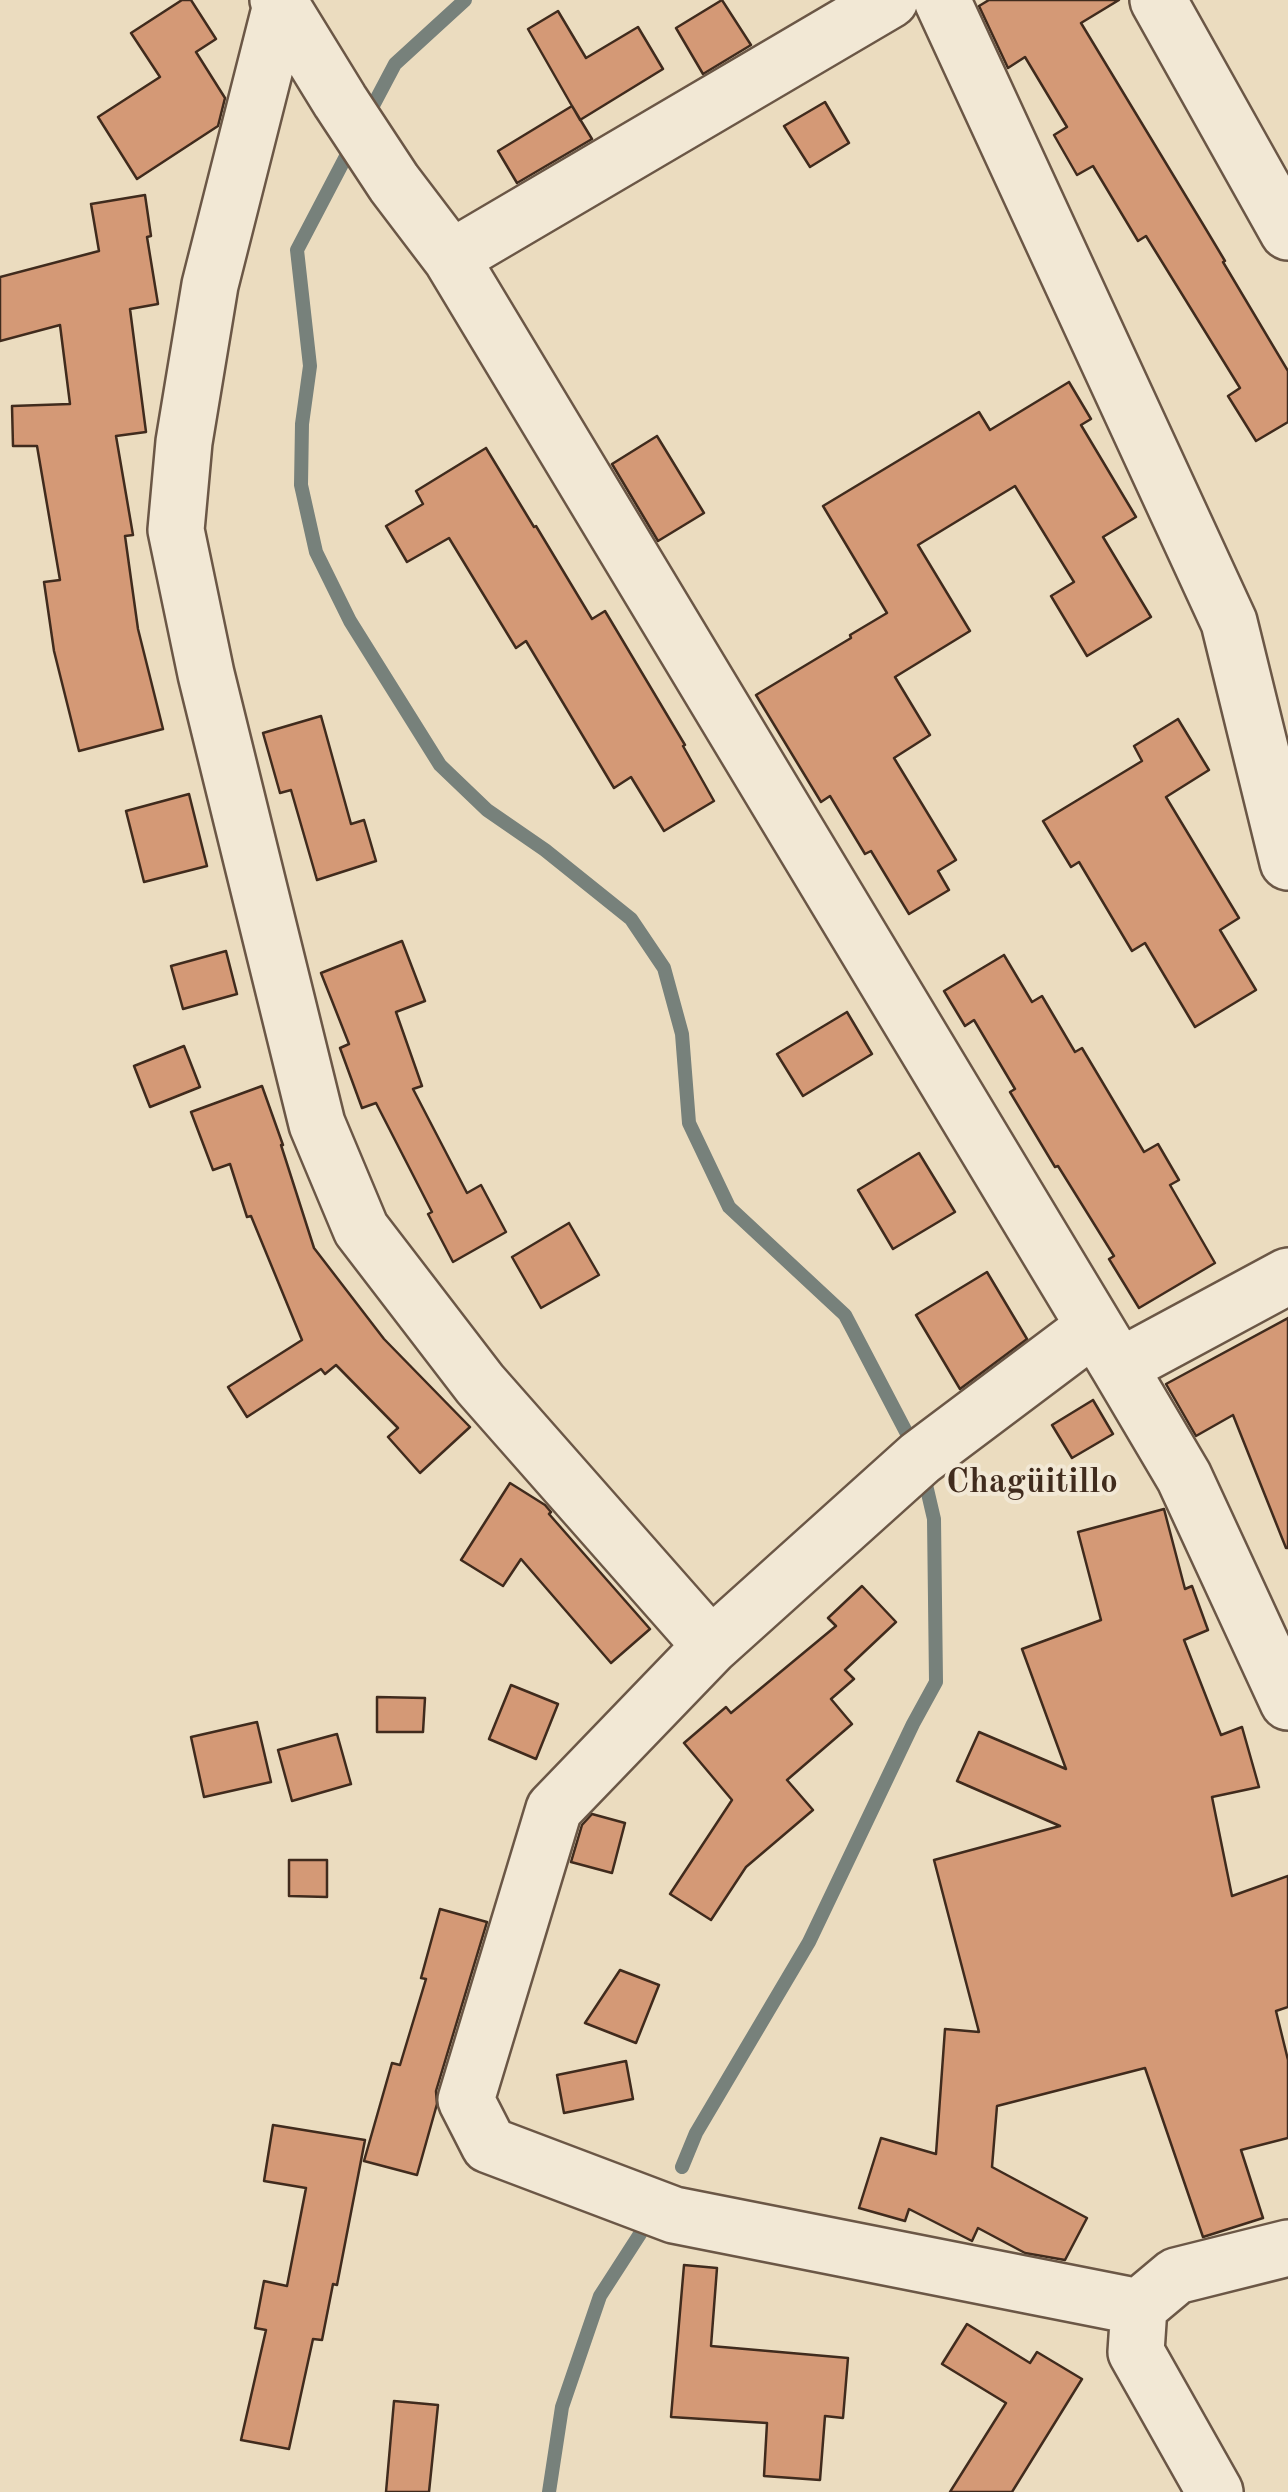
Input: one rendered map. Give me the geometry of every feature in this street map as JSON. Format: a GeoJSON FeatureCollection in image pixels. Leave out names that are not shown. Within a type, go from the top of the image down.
{"type":"FeatureCollection","features":[{"type":"Feature","properties":{"kind":"street"},"geometry":{"type":"LineString","coordinates":[[451,258],[890,0]]}},
{"type":"Feature","properties":{"kind":"street"},"geometry":{"type":"LineString","coordinates":[[942,0],[1229,622],[1288,862]]}},
{"type":"Feature","properties":{"kind":"street"},"geometry":{"type":"LineString","coordinates":[[1158,0],[1287,230]]}},
{"type":"Feature","properties":{"kind":"street"},"geometry":{"type":"LineString","coordinates":[[280,2],[394,183],[451,258],[1184,1477],[1288,1702]]}},
{"type":"Feature","properties":{"kind":"street"},"geometry":{"type":"LineString","coordinates":[[280,2],[210,285],[184,442],[176,530],[206,674],[317,1124],[362,1229],[480,1384],[711,1646]]}},
{"type":"Feature","properties":{"kind":"street"},"geometry":{"type":"LineString","coordinates":[[1139,2307],[674,2214],[489,2145],[466,2100],[554,1809],[711,1646],[920,1458],[1106,1347],[1288,1276]]}},
{"type":"Feature","properties":{"kind":"street"},"geometry":{"type":"LineString","coordinates":[[1215,2492],[1136,2352],[1139,2307],[1176,2276],[1288,2248]]}},
{"type":"Feature","properties":{"kind":"building"},"geometry":{"type":"Polygon","coordinates":[[[182,0],[191,0],[216,39],[196,52],[225,98],[218,126],[137,179],[98,117],[160,77],[131,33],[182,0]]]}},
{"type":"Feature","properties":{"kind":"building"},"geometry":{"type":"Polygon","coordinates":[[[722,0],[751,45],[703,74],[676,28],[722,0]]]}},
{"type":"Feature","properties":{"kind":"building"},"geometry":{"type":"Polygon","coordinates":[[[989,0],[1119,0],[1081,23],[1288,371],[1288,422],[1256,441],[1228,396],[1240,388],[1146,236],[1138,241],[1093,166],[1077,175],[1054,135],[1067,127],[1025,57],[1008,68],[979,6],[989,0]]]}},
{"type":"Feature","properties":{"kind":"building"},"geometry":{"type":"Polygon","coordinates":[[[558,11],[586,58],[638,27],[663,69],[580,120],[528,29],[558,11]]]}},
{"type":"Feature","properties":{"kind":"building"},"geometry":{"type":"Polygon","coordinates":[[[825,102],[849,143],[810,167],[784,126],[825,102]]]}},
{"type":"Feature","properties":{"kind":"building"},"geometry":{"type":"Polygon","coordinates":[[[572,106],[592,139],[517,183],[498,151],[572,106]]]}},
{"type":"Feature","properties":{"kind":"building"},"geometry":{"type":"Polygon","coordinates":[[[145,195],[158,304],[130,309],[146,432],[116,436],[133,535],[125,536],[138,629],[163,729],[79,751],[54,651],[44,582],[60,580],[37,446],[13,446],[12,406],[70,404],[60,325],[0,341],[0,277],[99,251],[91,204],[145,195]]]}},
{"type":"Feature","properties":{"kind":"building"},"geometry":{"type":"Polygon","coordinates":[[[1069,382],[1091,419],[1081,425],[1136,517],[1103,537],[1151,617],[1087,656],[1051,596],[1074,582],[1015,486],[918,545],[970,631],[895,677],[930,735],[894,758],[956,860],[938,871],[949,890],[909,914],[871,851],[865,854],[830,796],[821,802],[756,695],[887,613],[823,506],[979,412],[990,430],[1069,382]]]}},
{"type":"Feature","properties":{"kind":"building"},"geometry":{"type":"Polygon","coordinates":[[[657,436],[704,513],[658,541],[612,464],[657,436]]]}},
{"type":"Feature","properties":{"kind":"building"},"geometry":{"type":"Polygon","coordinates":[[[486,448],[592,619],[605,611],[714,801],[664,831],[631,777],[614,788],[526,641],[516,648],[449,538],[407,562],[386,526],[423,504],[416,491],[486,448]]]}},
{"type":"Feature","properties":{"kind":"building"},"geometry":{"type":"Polygon","coordinates":[[[321,716],[351,824],[364,820],[376,861],[317,880],[291,790],[280,793],[263,733],[321,716]]]}},
{"type":"Feature","properties":{"kind":"building"},"geometry":{"type":"Polygon","coordinates":[[[1178,719],[1209,770],[1166,797],[1239,918],[1220,930],[1256,990],[1195,1027],[1145,943],[1132,951],[1079,862],[1071,867],[1043,821],[1142,761],[1134,746],[1178,719]]]}},
{"type":"Feature","properties":{"kind":"building"},"geometry":{"type":"Polygon","coordinates":[[[189,794],[207,866],[144,882],[126,811],[189,794]]]}},
{"type":"Feature","properties":{"kind":"building"},"geometry":{"type":"Polygon","coordinates":[[[402,941],[425,1001],[396,1012],[422,1086],[413,1089],[467,1193],[481,1185],[506,1232],[453,1262],[376,1103],[362,1108],[340,1048],[349,1044],[321,973],[402,941]]]}},
{"type":"Feature","properties":{"kind":"building"},"geometry":{"type":"Polygon","coordinates":[[[226,951],[237,994],[183,1009],[171,966],[226,951]]]}},
{"type":"Feature","properties":{"kind":"building"},"geometry":{"type":"Polygon","coordinates":[[[1004,955],[1032,1002],[1042,996],[1075,1052],[1082,1048],[1144,1152],[1158,1144],[1179,1180],[1170,1185],[1215,1263],[1139,1308],[1109,1259],[1114,1256],[1010,1092],[1015,1089],[974,1020],[965,1026],[944,991],[1004,955]]]}},
{"type":"Feature","properties":{"kind":"building"},"geometry":{"type":"Polygon","coordinates":[[[847,1012],[872,1054],[803,1096],[777,1054],[847,1012]]]}},
{"type":"Feature","properties":{"kind":"building"},"geometry":{"type":"Polygon","coordinates":[[[184,1046],[200,1087],[150,1107],[134,1066],[184,1046]]]}},
{"type":"Feature","properties":{"kind":"building"},"geometry":{"type":"Polygon","coordinates":[[[262,1086],[314,1248],[384,1339],[470,1427],[420,1473],[388,1437],[398,1428],[336,1365],[325,1374],[321,1369],[247,1417],[228,1387],[302,1340],[251,1216],[247,1217],[230,1164],[213,1170],[191,1112],[262,1086]]]}},
{"type":"Feature","properties":{"kind":"building"},"geometry":{"type":"Polygon","coordinates":[[[919,1153],[955,1212],[893,1249],[858,1190],[919,1153]]]}},
{"type":"Feature","properties":{"kind":"building"},"geometry":{"type":"Polygon","coordinates":[[[569,1223],[599,1275],[541,1308],[512,1257],[569,1223]]]}},
{"type":"Feature","properties":{"kind":"building"},"geometry":{"type":"Polygon","coordinates":[[[987,1272],[1027,1339],[960,1389],[916,1315],[987,1272]]]}},
{"type":"Feature","properties":{"kind":"building"},"geometry":{"type":"Polygon","coordinates":[[[1288,1318],[1286,1548],[1233,1415],[1196,1436],[1166,1384],[1288,1318]]]}},
{"type":"Feature","properties":{"kind":"building"},"geometry":{"type":"Polygon","coordinates":[[[1093,1400],[1113,1434],[1072,1458],[1052,1425],[1093,1400]]]}},
{"type":"Feature","properties":{"kind":"building"},"geometry":{"type":"Polygon","coordinates":[[[510,1483],[545,1505],[650,1629],[611,1663],[521,1559],[503,1586],[461,1560],[510,1483]]]}},
{"type":"Feature","properties":{"kind":"building"},"geometry":{"type":"Polygon","coordinates":[[[1164,1509],[1185,1589],[1192,1586],[1208,1630],[1184,1640],[1221,1735],[1242,1727],[1259,1787],[1212,1797],[1232,1896],[1288,1876],[1288,2007],[1276,2011],[1288,2060],[1288,2138],[1241,2150],[1263,2218],[1203,2237],[1145,2068],[997,2106],[992,2167],[1087,2218],[1065,2260],[1025,2253],[978,2228],[972,2241],[909,2209],[905,2221],[859,2208],[881,2138],[936,2154],[945,2029],[979,2032],[934,1860],[1060,1826],[957,1781],[979,1732],[1066,1769],[1022,1649],[1101,1620],[1078,1532],[1164,1509]]]}},
{"type":"Feature","properties":{"kind":"building"},"geometry":{"type":"Polygon","coordinates":[[[862,1586],[896,1622],[845,1670],[854,1679],[831,1699],[852,1724],[787,1780],[813,1810],[746,1867],[711,1920],[670,1894],[732,1800],[684,1743],[726,1707],[731,1713],[836,1626],[828,1618],[862,1586]]]}},
{"type":"Feature","properties":{"kind":"building"},"geometry":{"type":"Polygon","coordinates":[[[511,1685],[558,1704],[536,1759],[489,1739],[511,1685]]]}},
{"type":"Feature","properties":{"kind":"building"},"geometry":{"type":"Polygon","coordinates":[[[377,1697],[425,1698],[423,1732],[377,1732],[377,1697]]]}},
{"type":"Feature","properties":{"kind":"building"},"geometry":{"type":"Polygon","coordinates":[[[257,1722],[271,1782],[204,1797],[191,1737],[257,1722]]]}},
{"type":"Feature","properties":{"kind":"building"},"geometry":{"type":"Polygon","coordinates":[[[337,1734],[351,1784],[292,1801],[278,1750],[337,1734]]]}},
{"type":"Feature","properties":{"kind":"building"},"geometry":{"type":"Polygon","coordinates":[[[592,1814],[625,1823],[612,1873],[571,1862],[582,1825],[592,1814]]]}},
{"type":"Feature","properties":{"kind":"building"},"geometry":{"type":"Polygon","coordinates":[[[289,1860],[327,1860],[327,1897],[289,1896],[289,1860]]]}},
{"type":"Feature","properties":{"kind":"building"},"geometry":{"type":"Polygon","coordinates":[[[440,1909],[487,1922],[436,2091],[437,2104],[417,2175],[364,2161],[392,2063],[400,2065],[426,1979],[421,1978],[440,1909]]]}},
{"type":"Feature","properties":{"kind":"building"},"geometry":{"type":"Polygon","coordinates":[[[620,1970],[659,1985],[636,2043],[585,2023],[620,1970]]]}},
{"type":"Feature","properties":{"kind":"building"},"geometry":{"type":"Polygon","coordinates":[[[626,2061],[633,2099],[564,2113],[557,2075],[626,2061]]]}},
{"type":"Feature","properties":{"kind":"building"},"geometry":{"type":"Polygon","coordinates":[[[273,2125],[365,2140],[337,2285],[333,2284],[322,2340],[313,2339],[289,2449],[241,2440],[266,2330],[255,2328],[264,2281],[287,2286],[306,2188],[264,2181],[273,2125]]]}},
{"type":"Feature","properties":{"kind":"building"},"geometry":{"type":"Polygon","coordinates":[[[684,2265],[717,2268],[711,2346],[848,2358],[843,2418],[825,2416],[820,2480],[764,2476],[767,2423],[671,2417],[684,2265]]]}},
{"type":"Feature","properties":{"kind":"building"},"geometry":{"type":"Polygon","coordinates":[[[967,2324],[1030,2363],[1037,2352],[1082,2379],[1012,2492],[950,2492],[1006,2403],[942,2364],[967,2324]]]}},
{"type":"Feature","properties":{"kind":"building"},"geometry":{"type":"Polygon","coordinates":[[[394,2401],[438,2405],[429,2492],[386,2492],[394,2401]]]}},
{"type":"Feature","properties":{"kind":"waterway"},"geometry":{"type":"LineString","coordinates":[[367,117],[395,64],[465,0]]}},
{"type":"Feature","properties":{"kind":"waterway"},"geometry":{"type":"LineString","coordinates":[[352,145],[297,250],[310,366],[302,424],[301,485],[316,552],[350,621],[440,765],[487,810],[545,850],[631,919],[664,968],[682,1034],[689,1123],[729,1207],[845,1315],[914,1447]]}},
{"type":"Feature","properties":{"kind":"waterway"},"geometry":{"type":"LineString","coordinates":[[682,2167],[696,2133],[809,1942],[936,1682],[934,1519],[923,1472]]}},
{"type":"Feature","properties":{"kind":"waterway"},"geometry":{"type":"LineString","coordinates":[[549,2492],[562,2407],[600,2296],[640,2234]]}},
{"type":"Feature","properties":{"kind":"district","name":"Chagüitillo"},"geometry":{"type":"Point","coordinates":[1032,1483]}}]}
